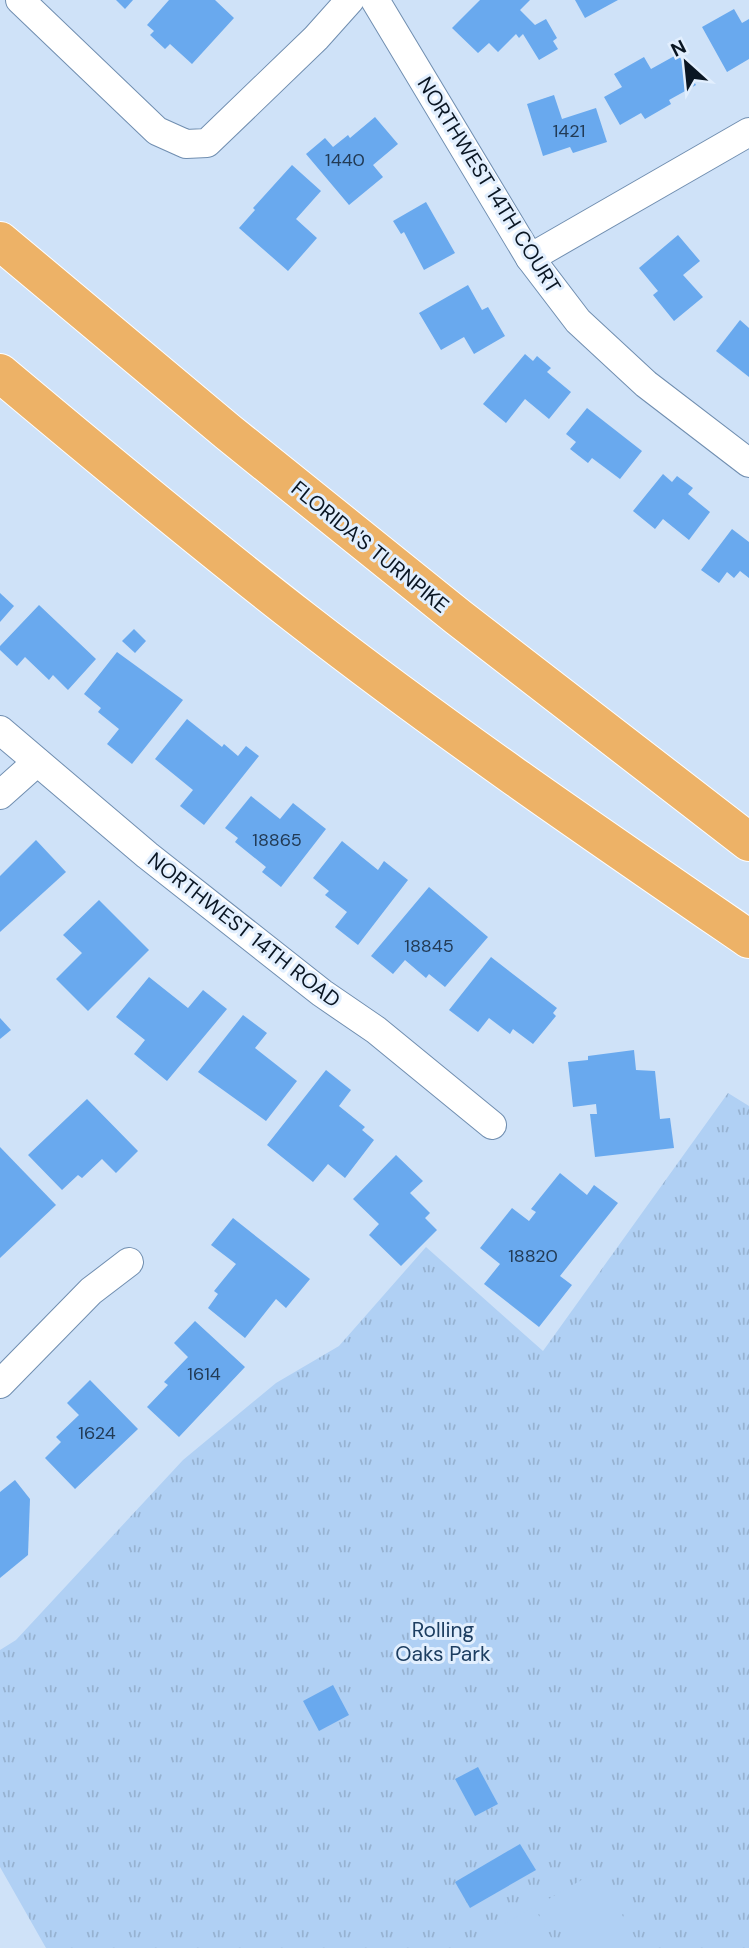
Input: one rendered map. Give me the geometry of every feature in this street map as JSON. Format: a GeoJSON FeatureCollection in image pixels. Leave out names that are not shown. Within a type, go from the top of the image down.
{"type":"FeatureCollection","features":[{"type":"Feature","properties":{"kind":"highway","name":"FLORIDA'S TURNPIKE"},"geometry":{"type":"LineString","coordinates":[[0,241],[228,432],[448,609],[749,842]]}},
{"type":"Feature","properties":{"kind":"highway"},"geometry":{"type":"LineString","coordinates":[[0,373],[110,466],[304,621],[486,756],[749,939]]}},
{"type":"Feature","properties":{"kind":"street"},"geometry":{"type":"LineString","coordinates":[[20,0],[158,131],[186,144],[207,143],[316,38],[350,0]]}},
{"type":"Feature","properties":{"kind":"street","name":"NORTHWEST 14TH COURT"},"geometry":{"type":"LineString","coordinates":[[375,0],[530,258],[578,321],[646,384],[749,463]]}},
{"type":"Feature","properties":{"kind":"street"},"geometry":{"type":"LineString","coordinates":[[530,258],[749,132]]}},
{"type":"Feature","properties":{"kind":"street","name":"NORTHWEST 14TH ROAD"},"geometry":{"type":"LineString","coordinates":[[0,730],[156,862],[322,993],[376,1030],[492,1125]]}},
{"type":"Feature","properties":{"kind":"street"},"geometry":{"type":"LineString","coordinates":[[0,795],[37,762]]}},
{"type":"Feature","properties":{"kind":"street"},"geometry":{"type":"LineString","coordinates":[[0,1384],[43,1337],[91,1291],[129,1262]]}},
{"type":"Feature","properties":{"kind":"green space","name":"Rolling Oaks Park"},"geometry":{"type":"Polygon","coordinates":[[[728,1093],[749,1106],[749,1948],[46,1948],[0,1867],[0,1650],[16,1640],[183,1460],[276,1383],[339,1346],[426,1247],[543,1351],[728,1093]]]}},
{"type":"Feature","properties":{"kind":"green space"},"geometry":{"type":"Polygon","coordinates":[[[597,1871],[641,1948],[571,1948],[545,1901],[597,1871]]]}},
{"type":"Feature","properties":{"kind":"green space"},"geometry":{"type":"Polygon","coordinates":[[[534,1907],[557,1948],[487,1948],[481,1937],[534,1907]]]}},
{"type":"Feature","properties":{"kind":"building"},"geometry":{"type":"Polygon","coordinates":[[[116,0],[133,0],[125,9],[116,0]]]}},
{"type":"Feature","properties":{"kind":"building"},"geometry":{"type":"Polygon","coordinates":[[[169,0],[215,0],[234,18],[192,64],[170,44],[165,49],[150,35],[154,31],[147,25],[169,0]]]}},
{"type":"Feature","properties":{"kind":"building"},"geometry":{"type":"Polygon","coordinates":[[[480,0],[530,0],[520,10],[535,25],[546,19],[557,38],[553,41],[558,49],[539,60],[523,34],[519,38],[516,34],[498,52],[489,43],[478,53],[452,28],[480,0]]]}},
{"type":"Feature","properties":{"kind":"building"},"geometry":{"type":"Polygon","coordinates":[[[575,0],[618,0],[585,18],[575,0]]]}},
{"type":"Feature","properties":{"kind":"building"},"geometry":{"type":"Polygon","coordinates":[[[734,9],[742,23],[749,19],[749,59],[727,72],[702,27],[734,9]]]}},
{"type":"Feature","properties":{"kind":"building"},"geometry":{"type":"Polygon","coordinates":[[[678,54],[696,85],[669,100],[671,104],[645,119],[641,113],[620,125],[604,97],[622,87],[614,74],[644,57],[651,69],[678,54]]]}},
{"type":"Feature","properties":{"kind":"building"},"geometry":{"type":"Polygon","coordinates":[[[554,95],[562,119],[596,108],[607,142],[573,153],[570,147],[543,156],[527,104],[554,95]]]}},
{"type":"Feature","properties":{"kind":"building"},"geometry":{"type":"Polygon","coordinates":[[[375,117],[398,144],[373,165],[383,177],[349,205],[306,154],[325,138],[333,147],[348,135],[350,138],[375,117]]]}},
{"type":"Feature","properties":{"kind":"building"},"geometry":{"type":"Polygon","coordinates":[[[292,165],[321,191],[296,219],[317,238],[288,271],[239,228],[255,210],[253,208],[292,165]]]}},
{"type":"Feature","properties":{"kind":"building"},"geometry":{"type":"Polygon","coordinates":[[[426,202],[455,253],[424,270],[404,232],[401,234],[393,221],[426,202]]]}},
{"type":"Feature","properties":{"kind":"building"},"geometry":{"type":"Polygon","coordinates":[[[678,235],[700,261],[683,275],[703,297],[674,321],[653,295],[658,291],[639,268],[678,235]]]}},
{"type":"Feature","properties":{"kind":"building"},"geometry":{"type":"Polygon","coordinates":[[[468,285],[482,310],[488,307],[505,336],[474,354],[464,337],[441,350],[419,313],[468,285]]]}},
{"type":"Feature","properties":{"kind":"building"},"geometry":{"type":"Polygon","coordinates":[[[740,320],[749,328],[749,377],[716,351],[740,320]]]}},
{"type":"Feature","properties":{"kind":"building"},"geometry":{"type":"Polygon","coordinates":[[[525,354],[533,361],[537,356],[551,368],[547,372],[571,392],[549,419],[525,399],[506,423],[483,404],[525,354]]]}},
{"type":"Feature","properties":{"kind":"building"},"geometry":{"type":"Polygon","coordinates":[[[587,408],[642,451],[620,479],[592,458],[588,463],[570,449],[576,442],[566,434],[587,408]]]}},
{"type":"Feature","properties":{"kind":"building"},"geometry":{"type":"Polygon","coordinates":[[[663,474],[672,482],[677,476],[693,488],[688,494],[710,512],[689,540],[663,519],[655,529],[633,511],[663,474]]]}},
{"type":"Feature","properties":{"kind":"building"},"geometry":{"type":"Polygon","coordinates":[[[732,529],[749,542],[749,578],[740,571],[734,578],[727,572],[719,583],[701,570],[732,529]]]}},
{"type":"Feature","properties":{"kind":"building"},"geometry":{"type":"Polygon","coordinates":[[[0,593],[14,606],[0,622],[0,593]]]}},
{"type":"Feature","properties":{"kind":"building"},"geometry":{"type":"Polygon","coordinates":[[[39,605],[96,659],[68,690],[53,675],[49,680],[25,657],[17,666],[0,650],[0,646],[39,605]]]}},
{"type":"Feature","properties":{"kind":"building"},"geometry":{"type":"Polygon","coordinates":[[[134,629],[146,641],[135,653],[122,641],[134,629]]]}},
{"type":"Feature","properties":{"kind":"building"},"geometry":{"type":"Polygon","coordinates":[[[117,652],[183,700],[132,764],[107,744],[119,729],[98,712],[101,708],[84,694],[117,652]]]}},
{"type":"Feature","properties":{"kind":"building"},"geometry":{"type":"Polygon","coordinates":[[[187,719],[222,747],[224,744],[238,756],[246,746],[259,756],[204,825],[180,806],[193,790],[155,759],[187,719]]]}},
{"type":"Feature","properties":{"kind":"building"},"geometry":{"type":"Polygon","coordinates":[[[251,796],[280,819],[293,803],[326,829],[281,887],[262,872],[266,867],[235,842],[238,838],[225,828],[251,796]]]}},
{"type":"Feature","properties":{"kind":"building"},"geometry":{"type":"Polygon","coordinates":[[[36,840],[66,872],[0,932],[0,876],[36,840]]]}},
{"type":"Feature","properties":{"kind":"building"},"geometry":{"type":"Polygon","coordinates":[[[342,841],[378,870],[384,861],[408,880],[358,945],[335,927],[347,912],[325,895],[329,891],[313,878],[342,841]]]}},
{"type":"Feature","properties":{"kind":"building"},"geometry":{"type":"Polygon","coordinates":[[[429,887],[488,937],[445,987],[429,974],[426,978],[405,960],[393,974],[371,956],[429,887]]]}},
{"type":"Feature","properties":{"kind":"building"},"geometry":{"type":"Polygon","coordinates":[[[99,900],[149,950],[88,1011],[56,979],[82,953],[63,935],[99,900]]]}},
{"type":"Feature","properties":{"kind":"building"},"geometry":{"type":"Polygon","coordinates":[[[491,957],[557,1008],[553,1013],[556,1016],[533,1044],[513,1029],[510,1034],[489,1018],[478,1032],[449,1010],[491,957]]]}},
{"type":"Feature","properties":{"kind":"building"},"geometry":{"type":"Polygon","coordinates":[[[149,977],[188,1008],[203,990],[227,1009],[167,1081],[134,1054],[145,1040],[116,1017],[149,977]]]}},
{"type":"Feature","properties":{"kind":"building"},"geometry":{"type":"Polygon","coordinates":[[[243,1015],[267,1033],[255,1048],[297,1081],[266,1121],[198,1072],[243,1015]]]}},
{"type":"Feature","properties":{"kind":"building"},"geometry":{"type":"Polygon","coordinates":[[[0,1018],[11,1030],[0,1039],[0,1018]]]}},
{"type":"Feature","properties":{"kind":"building"},"geometry":{"type":"Polygon","coordinates":[[[634,1050],[636,1070],[655,1071],[660,1119],[670,1118],[674,1148],[595,1157],[590,1114],[597,1114],[596,1104],[573,1107],[568,1062],[588,1060],[588,1056],[634,1050]]]}},
{"type":"Feature","properties":{"kind":"building"},"geometry":{"type":"Polygon","coordinates":[[[326,1070],[351,1090],[339,1106],[365,1127],[362,1130],[374,1140],[345,1178],[328,1164],[313,1182],[267,1145],[326,1070]]]}},
{"type":"Feature","properties":{"kind":"building"},"geometry":{"type":"Polygon","coordinates":[[[87,1099],[138,1151],[116,1173],[102,1159],[82,1178],[78,1175],[62,1190],[28,1155],[87,1099]]]}},
{"type":"Feature","properties":{"kind":"building"},"geometry":{"type":"Polygon","coordinates":[[[0,1147],[56,1205],[0,1258],[0,1147]]]}},
{"type":"Feature","properties":{"kind":"building"},"geometry":{"type":"Polygon","coordinates":[[[396,1155],[423,1181],[410,1193],[430,1213],[425,1218],[437,1230],[401,1266],[369,1235],[379,1224],[353,1199],[396,1155]]]}},
{"type":"Feature","properties":{"kind":"building"},"geometry":{"type":"Polygon","coordinates":[[[560,1173],[587,1195],[594,1185],[618,1203],[560,1276],[572,1285],[539,1327],[484,1284],[500,1264],[480,1248],[512,1208],[529,1221],[536,1212],[531,1209],[560,1173]]]}},
{"type":"Feature","properties":{"kind":"building"},"geometry":{"type":"Polygon","coordinates":[[[233,1218],[310,1279],[286,1308],[276,1299],[245,1338],[208,1308],[218,1294],[214,1291],[236,1264],[211,1245],[233,1218]]]}},
{"type":"Feature","properties":{"kind":"building"},"geometry":{"type":"Polygon","coordinates":[[[195,1321],[245,1367],[179,1437],[147,1407],[168,1385],[164,1382],[188,1357],[174,1343],[195,1321]]]}},
{"type":"Feature","properties":{"kind":"building"},"geometry":{"type":"Polygon","coordinates":[[[90,1380],[138,1429],[75,1489],[45,1458],[61,1442],[56,1437],[79,1415],[67,1403],[90,1380]]]}},
{"type":"Feature","properties":{"kind":"building"},"geometry":{"type":"Polygon","coordinates":[[[15,1480],[30,1499],[28,1555],[0,1578],[0,1492],[15,1480]]]}},
{"type":"Feature","properties":{"kind":"building"},"geometry":{"type":"Polygon","coordinates":[[[333,1685],[349,1715],[319,1731],[303,1701],[333,1685]]]}},
{"type":"Feature","properties":{"kind":"building"},"geometry":{"type":"Polygon","coordinates":[[[478,1767],[498,1804],[475,1816],[455,1779],[478,1767]]]}},
{"type":"Feature","properties":{"kind":"building"},"geometry":{"type":"Polygon","coordinates":[[[520,1844],[536,1870],[470,1908],[455,1882],[520,1844]]]}}]}
